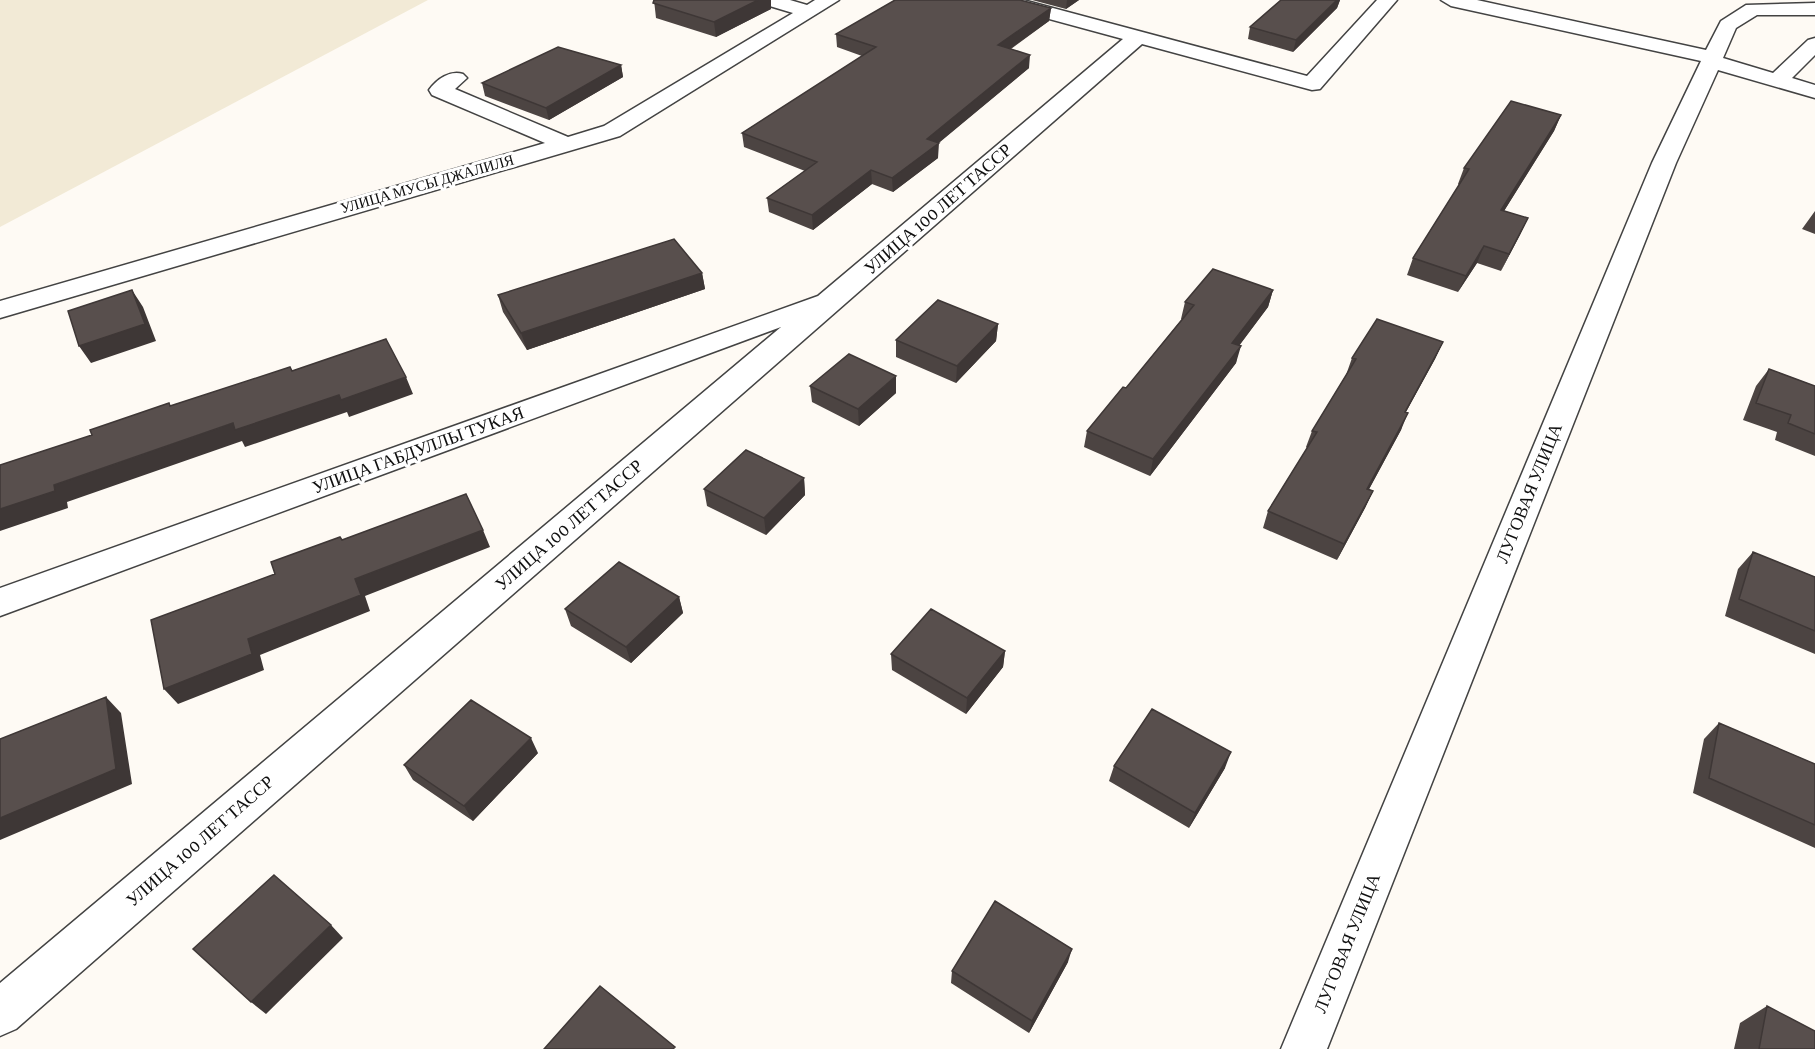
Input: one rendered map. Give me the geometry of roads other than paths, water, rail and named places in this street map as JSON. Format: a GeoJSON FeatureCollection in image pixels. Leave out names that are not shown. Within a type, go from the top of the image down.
{"type":"FeatureCollection","features":[{"type":"Feature","properties":{"kind":"street"},"geometry":{"type":"LineString","coordinates":[[770,0],[819,6]]}},
{"type":"Feature","properties":{"kind":"street"},"geometry":{"type":"LineString","coordinates":[[1001,0],[1312,84],[1388,0]]}},
{"type":"Feature","properties":{"kind":"street"},"geometry":{"type":"LineString","coordinates":[[1451,0],[1712,60],[1815,92]]}},
{"type":"Feature","properties":{"kind":"street","name":"УЛИЦА МУСЫ ДЖАЛИЛЯ"},"geometry":{"type":"LineString","coordinates":[[0,310],[612,130],[819,6]]}},
{"type":"Feature","properties":{"kind":"street","name":"ЛУГОВАЯ УЛИЦА"},"geometry":{"type":"LineString","coordinates":[[1304,1049],[1664,163],[1728,25],[1753,9],[1815,9]]}},
{"type":"Feature","properties":{"kind":"street","name":"УЛИЦА 100 ЛЕТ ТАССР"},"geometry":{"type":"LineString","coordinates":[[0,1013],[1138,37]]}},
{"type":"Feature","properties":{"kind":"street"},"geometry":{"type":"LineString","coordinates":[[1778,81],[1815,44]]}},
{"type":"Feature","properties":{"kind":"street"},"geometry":{"type":"LineString","coordinates":[[456,78],[440,90],[564,143]]}},
{"type":"Feature","properties":{"kind":"street","name":"УЛИЦА ГАБДУЛЛЫ ТУКАЯ"},"geometry":{"type":"LineString","coordinates":[[0,602],[835,297]]}}]}
